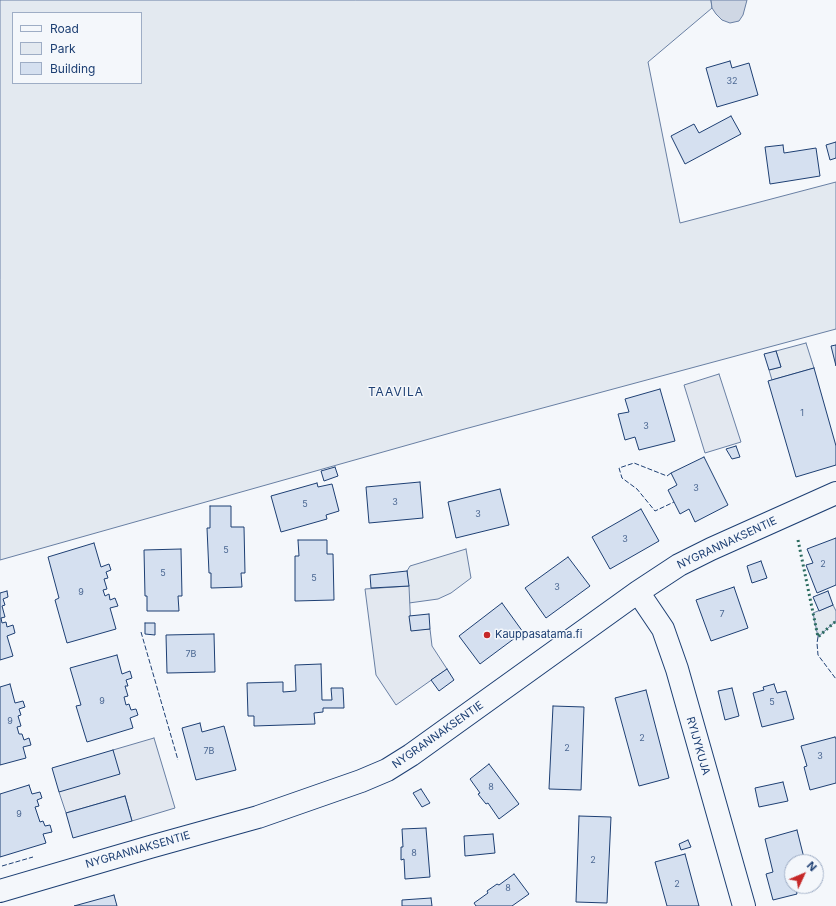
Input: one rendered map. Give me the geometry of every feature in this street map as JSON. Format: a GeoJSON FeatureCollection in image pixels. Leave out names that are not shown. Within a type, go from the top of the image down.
{"type":"FeatureCollection","features":[{"type":"Feature","properties":{"kind":"street","name":"NYGRANNAKSENTIE"},"geometry":{"type":"LineString","coordinates":[[0,891],[258,817],[361,781],[386,770],[450,728],[638,592],[679,565],[711,549],[836,493]]}},
{"type":"Feature","properties":{"kind":"street","name":"RYIJYKUJA"},"geometry":{"type":"LineString","coordinates":[[638,592],[663,629],[677,669],[744,906]]}},
{"type":"Feature","properties":{"kind":"green space"},"geometry":{"type":"Polygon","coordinates":[[[0,0],[711,0],[712,8],[648,62],[680,223],[836,182],[836,329],[461,430],[0,560],[0,0]]]}},
{"type":"Feature","properties":{"kind":"green space"},"geometry":{"type":"Polygon","coordinates":[[[806,343],[814,368],[772,380],[769,370],[781,367],[776,351],[806,343]]]}},
{"type":"Feature","properties":{"kind":"green space"},"geometry":{"type":"Polygon","coordinates":[[[466,549],[471,578],[451,593],[438,599],[409,603],[407,571],[410,566],[466,549]]]}},
{"type":"Feature","properties":{"kind":"green space"},"geometry":{"type":"Polygon","coordinates":[[[833,605],[836,611],[836,621],[818,637],[813,613],[833,605]]]}},
{"type":"Feature","properties":{"kind":"shaded area"},"geometry":{"type":"Polygon","coordinates":[[[711,0],[747,0],[743,15],[739,21],[730,23],[722,20],[716,14],[712,8],[711,0]]]}},
{"type":"Feature","properties":{"kind":"shaded area"},"geometry":{"type":"Polygon","coordinates":[[[719,374],[741,442],[705,453],[684,385],[719,374]]]}},
{"type":"Feature","properties":{"kind":"shaded area"},"geometry":{"type":"Polygon","coordinates":[[[409,586],[411,630],[430,629],[432,646],[447,669],[396,705],[376,675],[365,589],[409,586]]]}},
{"type":"Feature","properties":{"kind":"shaded area"},"geometry":{"type":"Polygon","coordinates":[[[154,738],[175,808],[132,821],[125,796],[66,813],[59,792],[113,750],[154,738]]]}},
{"type":"Feature","properties":{"kind":"building"},"geometry":{"type":"Polygon","coordinates":[[[730,61],[732,68],[749,63],[758,95],[717,107],[706,68],[730,61]]]}},
{"type":"Feature","properties":{"kind":"building"},"geometry":{"type":"Polygon","coordinates":[[[731,116],[741,134],[685,164],[671,136],[694,124],[699,133],[731,116]]]}},
{"type":"Feature","properties":{"kind":"building"},"geometry":{"type":"Polygon","coordinates":[[[836,142],[836,158],[830,160],[826,145],[836,142]]]}},
{"type":"Feature","properties":{"kind":"building"},"geometry":{"type":"Polygon","coordinates":[[[783,145],[784,153],[816,148],[820,176],[770,184],[765,147],[783,145]]]}},
{"type":"Feature","properties":{"kind":"building"},"geometry":{"type":"Polygon","coordinates":[[[836,345],[836,366],[831,346],[836,345]]]}},
{"type":"Feature","properties":{"kind":"building"},"geometry":{"type":"Polygon","coordinates":[[[776,351],[781,367],[769,370],[764,354],[776,351]]]}},
{"type":"Feature","properties":{"kind":"building"},"geometry":{"type":"Polygon","coordinates":[[[814,368],[836,446],[836,465],[796,477],[768,381],[814,368]]]}},
{"type":"Feature","properties":{"kind":"building"},"geometry":{"type":"Polygon","coordinates":[[[660,389],[675,441],[639,450],[635,437],[625,440],[618,414],[629,412],[625,399],[660,389]]]}},
{"type":"Feature","properties":{"kind":"building"},"geometry":{"type":"Polygon","coordinates":[[[736,446],[740,457],[732,459],[726,449],[736,446]]]}},
{"type":"Feature","properties":{"kind":"building"},"geometry":{"type":"Polygon","coordinates":[[[704,457],[728,505],[695,522],[689,509],[680,514],[668,490],[677,485],[671,473],[704,457]]]}},
{"type":"Feature","properties":{"kind":"building"},"geometry":{"type":"Polygon","coordinates":[[[335,467],[338,476],[324,481],[321,471],[335,467]]]}},
{"type":"Feature","properties":{"kind":"building"},"geometry":{"type":"Polygon","coordinates":[[[420,482],[423,518],[369,523],[366,487],[420,482]]]}},
{"type":"Feature","properties":{"kind":"building"},"geometry":{"type":"Polygon","coordinates":[[[317,483],[318,487],[332,484],[339,511],[326,515],[327,519],[281,532],[271,496],[317,483]]]}},
{"type":"Feature","properties":{"kind":"building"},"geometry":{"type":"Polygon","coordinates":[[[500,489],[509,525],[456,538],[448,502],[500,489]]]}},
{"type":"Feature","properties":{"kind":"building"},"geometry":{"type":"Polygon","coordinates":[[[210,506],[231,506],[231,527],[244,527],[245,573],[241,573],[242,587],[211,588],[207,528],[210,528],[210,506]]]}},
{"type":"Feature","properties":{"kind":"building"},"geometry":{"type":"Polygon","coordinates":[[[641,509],[659,541],[610,569],[592,537],[641,509]]]}},
{"type":"Feature","properties":{"kind":"building"},"geometry":{"type":"Polygon","coordinates":[[[836,538],[836,585],[817,593],[806,565],[813,563],[807,549],[836,538]]]}},
{"type":"Feature","properties":{"kind":"building"},"geometry":{"type":"Polygon","coordinates":[[[298,540],[327,540],[327,554],[333,554],[334,600],[295,601],[295,556],[299,556],[298,540]]]}},
{"type":"Feature","properties":{"kind":"building"},"geometry":{"type":"Polygon","coordinates":[[[94,543],[101,567],[109,564],[111,570],[106,572],[108,578],[104,579],[107,589],[103,590],[105,596],[109,594],[110,600],[115,598],[118,606],[110,608],[116,629],[67,643],[55,600],[59,598],[48,557],[94,543]]]}},
{"type":"Feature","properties":{"kind":"building"},"geometry":{"type":"Polygon","coordinates":[[[181,549],[182,596],[178,596],[179,611],[147,611],[147,596],[145,596],[144,550],[181,549]]]}},
{"type":"Feature","properties":{"kind":"building"},"geometry":{"type":"Polygon","coordinates":[[[568,557],[590,586],[546,618],[525,588],[568,557]]]}},
{"type":"Feature","properties":{"kind":"building"},"geometry":{"type":"Polygon","coordinates":[[[761,561],[767,578],[752,583],[747,566],[761,561]]]}},
{"type":"Feature","properties":{"kind":"building"},"geometry":{"type":"Polygon","coordinates":[[[407,571],[409,586],[371,588],[370,575],[407,571]]]}},
{"type":"Feature","properties":{"kind":"building"},"geometry":{"type":"Polygon","coordinates":[[[734,587],[748,628],[711,641],[696,600],[734,587]]]}},
{"type":"Feature","properties":{"kind":"building"},"geometry":{"type":"Polygon","coordinates":[[[7,591],[8,597],[3,599],[5,605],[2,606],[5,617],[1,618],[2,623],[6,622],[7,627],[13,625],[15,633],[7,636],[13,656],[0,660],[0,593],[7,591]]]}},
{"type":"Feature","properties":{"kind":"building"},"geometry":{"type":"Polygon","coordinates":[[[828,591],[833,605],[819,611],[813,597],[828,591]]]}},
{"type":"Feature","properties":{"kind":"building"},"geometry":{"type":"Polygon","coordinates":[[[502,603],[523,632],[480,664],[459,636],[502,603]]]}},
{"type":"Feature","properties":{"kind":"building"},"geometry":{"type":"Polygon","coordinates":[[[429,614],[430,629],[411,631],[409,616],[429,614]]]}},
{"type":"Feature","properties":{"kind":"building"},"geometry":{"type":"Polygon","coordinates":[[[145,623],[155,623],[155,635],[145,634],[145,623]]]}},
{"type":"Feature","properties":{"kind":"building"},"geometry":{"type":"Polygon","coordinates":[[[214,634],[215,672],[167,673],[166,635],[214,634]]]}},
{"type":"Feature","properties":{"kind":"building"},"geometry":{"type":"Polygon","coordinates":[[[117,655],[122,674],[130,671],[132,678],[126,680],[128,686],[125,686],[128,696],[124,697],[126,705],[129,704],[131,710],[136,709],[138,715],[130,718],[133,728],[87,742],[76,706],[81,705],[70,668],[117,655]]]}},
{"type":"Feature","properties":{"kind":"building"},"geometry":{"type":"Polygon","coordinates":[[[321,664],[322,700],[332,700],[331,688],[343,688],[344,708],[323,708],[323,712],[314,713],[315,724],[254,726],[254,716],[248,716],[247,683],[283,682],[283,692],[296,691],[295,665],[321,664]]]}},
{"type":"Feature","properties":{"kind":"building"},"geometry":{"type":"Polygon","coordinates":[[[447,669],[454,680],[439,691],[431,680],[447,669]]]}},
{"type":"Feature","properties":{"kind":"building"},"geometry":{"type":"Polygon","coordinates":[[[10,684],[15,703],[23,701],[25,707],[19,709],[21,715],[18,716],[21,726],[17,727],[19,734],[22,734],[24,740],[29,738],[31,745],[23,747],[26,758],[0,765],[0,687],[10,684]]]}},
{"type":"Feature","properties":{"kind":"building"},"geometry":{"type":"Polygon","coordinates":[[[774,684],[777,693],[786,691],[794,719],[762,727],[753,693],[764,690],[763,687],[774,684]]]}},
{"type":"Feature","properties":{"kind":"building"},"geometry":{"type":"Polygon","coordinates":[[[732,688],[739,716],[725,720],[718,691],[732,688]]]}},
{"type":"Feature","properties":{"kind":"building"},"geometry":{"type":"Polygon","coordinates":[[[646,690],[669,778],[639,786],[615,698],[646,690]]]}},
{"type":"Feature","properties":{"kind":"building"},"geometry":{"type":"Polygon","coordinates":[[[553,706],[584,707],[581,790],[549,789],[553,706]]]}},
{"type":"Feature","properties":{"kind":"building"},"geometry":{"type":"Polygon","coordinates":[[[200,723],[202,732],[224,726],[236,770],[196,780],[182,728],[200,723]]]}},
{"type":"Feature","properties":{"kind":"building"},"geometry":{"type":"Polygon","coordinates":[[[835,737],[836,783],[810,790],[804,767],[807,766],[801,746],[835,737]]]}},
{"type":"Feature","properties":{"kind":"building"},"geometry":{"type":"Polygon","coordinates":[[[113,750],[120,774],[59,792],[52,768],[113,750]]]}},
{"type":"Feature","properties":{"kind":"building"},"geometry":{"type":"Polygon","coordinates":[[[489,764],[519,804],[499,819],[488,803],[486,804],[478,794],[480,793],[470,779],[489,764]]]}},
{"type":"Feature","properties":{"kind":"building"},"geometry":{"type":"Polygon","coordinates":[[[783,782],[788,801],[759,807],[755,788],[783,782]]]}},
{"type":"Feature","properties":{"kind":"building"},"geometry":{"type":"Polygon","coordinates":[[[29,785],[32,794],[40,792],[42,798],[37,800],[39,806],[35,807],[40,822],[43,821],[45,826],[50,825],[52,832],[43,834],[46,843],[0,857],[0,794],[29,785]]]}},
{"type":"Feature","properties":{"kind":"building"},"geometry":{"type":"Polygon","coordinates":[[[421,789],[430,803],[422,807],[413,793],[421,789]]]}},
{"type":"Feature","properties":{"kind":"building"},"geometry":{"type":"Polygon","coordinates":[[[125,796],[132,821],[73,838],[66,813],[125,796]]]}},
{"type":"Feature","properties":{"kind":"building"},"geometry":{"type":"Polygon","coordinates":[[[579,816],[611,817],[607,903],[576,902],[579,816]]]}},
{"type":"Feature","properties":{"kind":"building"},"geometry":{"type":"Polygon","coordinates":[[[426,828],[430,877],[405,879],[404,859],[401,860],[401,847],[403,847],[402,829],[426,828]]]}},
{"type":"Feature","properties":{"kind":"building"},"geometry":{"type":"Polygon","coordinates":[[[797,830],[803,854],[784,854],[784,894],[797,894],[773,900],[766,874],[773,872],[765,839],[797,830]]]}},
{"type":"Feature","properties":{"kind":"building"},"geometry":{"type":"Polygon","coordinates":[[[493,834],[495,853],[465,856],[464,836],[493,834]]]}},
{"type":"Feature","properties":{"kind":"building"},"geometry":{"type":"Polygon","coordinates":[[[688,840],[691,847],[681,850],[679,844],[688,840]]]}},
{"type":"Feature","properties":{"kind":"building"},"geometry":{"type":"Polygon","coordinates":[[[685,854],[699,906],[667,906],[655,862],[685,854]]]}},
{"type":"Feature","properties":{"kind":"building"},"geometry":{"type":"Polygon","coordinates":[[[514,874],[529,894],[512,906],[476,906],[474,903],[488,893],[487,891],[497,884],[499,885],[514,874]]]}},
{"type":"Feature","properties":{"kind":"building"},"geometry":{"type":"Polygon","coordinates":[[[114,895],[117,906],[74,906],[114,895]]]}},
{"type":"Feature","properties":{"kind":"building"},"geometry":{"type":"Polygon","coordinates":[[[431,898],[432,906],[402,906],[402,900],[431,898]]]}},
{"type":"Feature","properties":{"kind":"hedge"},"geometry":{"type":"LineString","coordinates":[[798,540],[818,637],[836,621]]}},
{"type":"Feature","properties":{"kind":"fence"},"geometry":{"type":"LineString","coordinates":[[671,473],[667,476],[634,463],[619,468],[622,478],[637,489],[655,511],[674,502]]}},
{"type":"Feature","properties":{"kind":"fence"},"geometry":{"type":"LineString","coordinates":[[141,632],[178,760]]}},
{"type":"Feature","properties":{"kind":"fence"},"geometry":{"type":"LineString","coordinates":[[818,637],[818,655],[836,679]]}},
{"type":"Feature","properties":{"kind":"fence"},"geometry":{"type":"LineString","coordinates":[[2,866],[33,857]]}},
{"type":"Feature","properties":{"kind":"place","name":"Kauppasatama.fi"},"geometry":{"type":"Point","coordinates":[487,635]}},
{"type":"Feature","properties":{"kind":"district","name":"TAAVILA"},"geometry":{"type":"Point","coordinates":[396,392]}}]}
